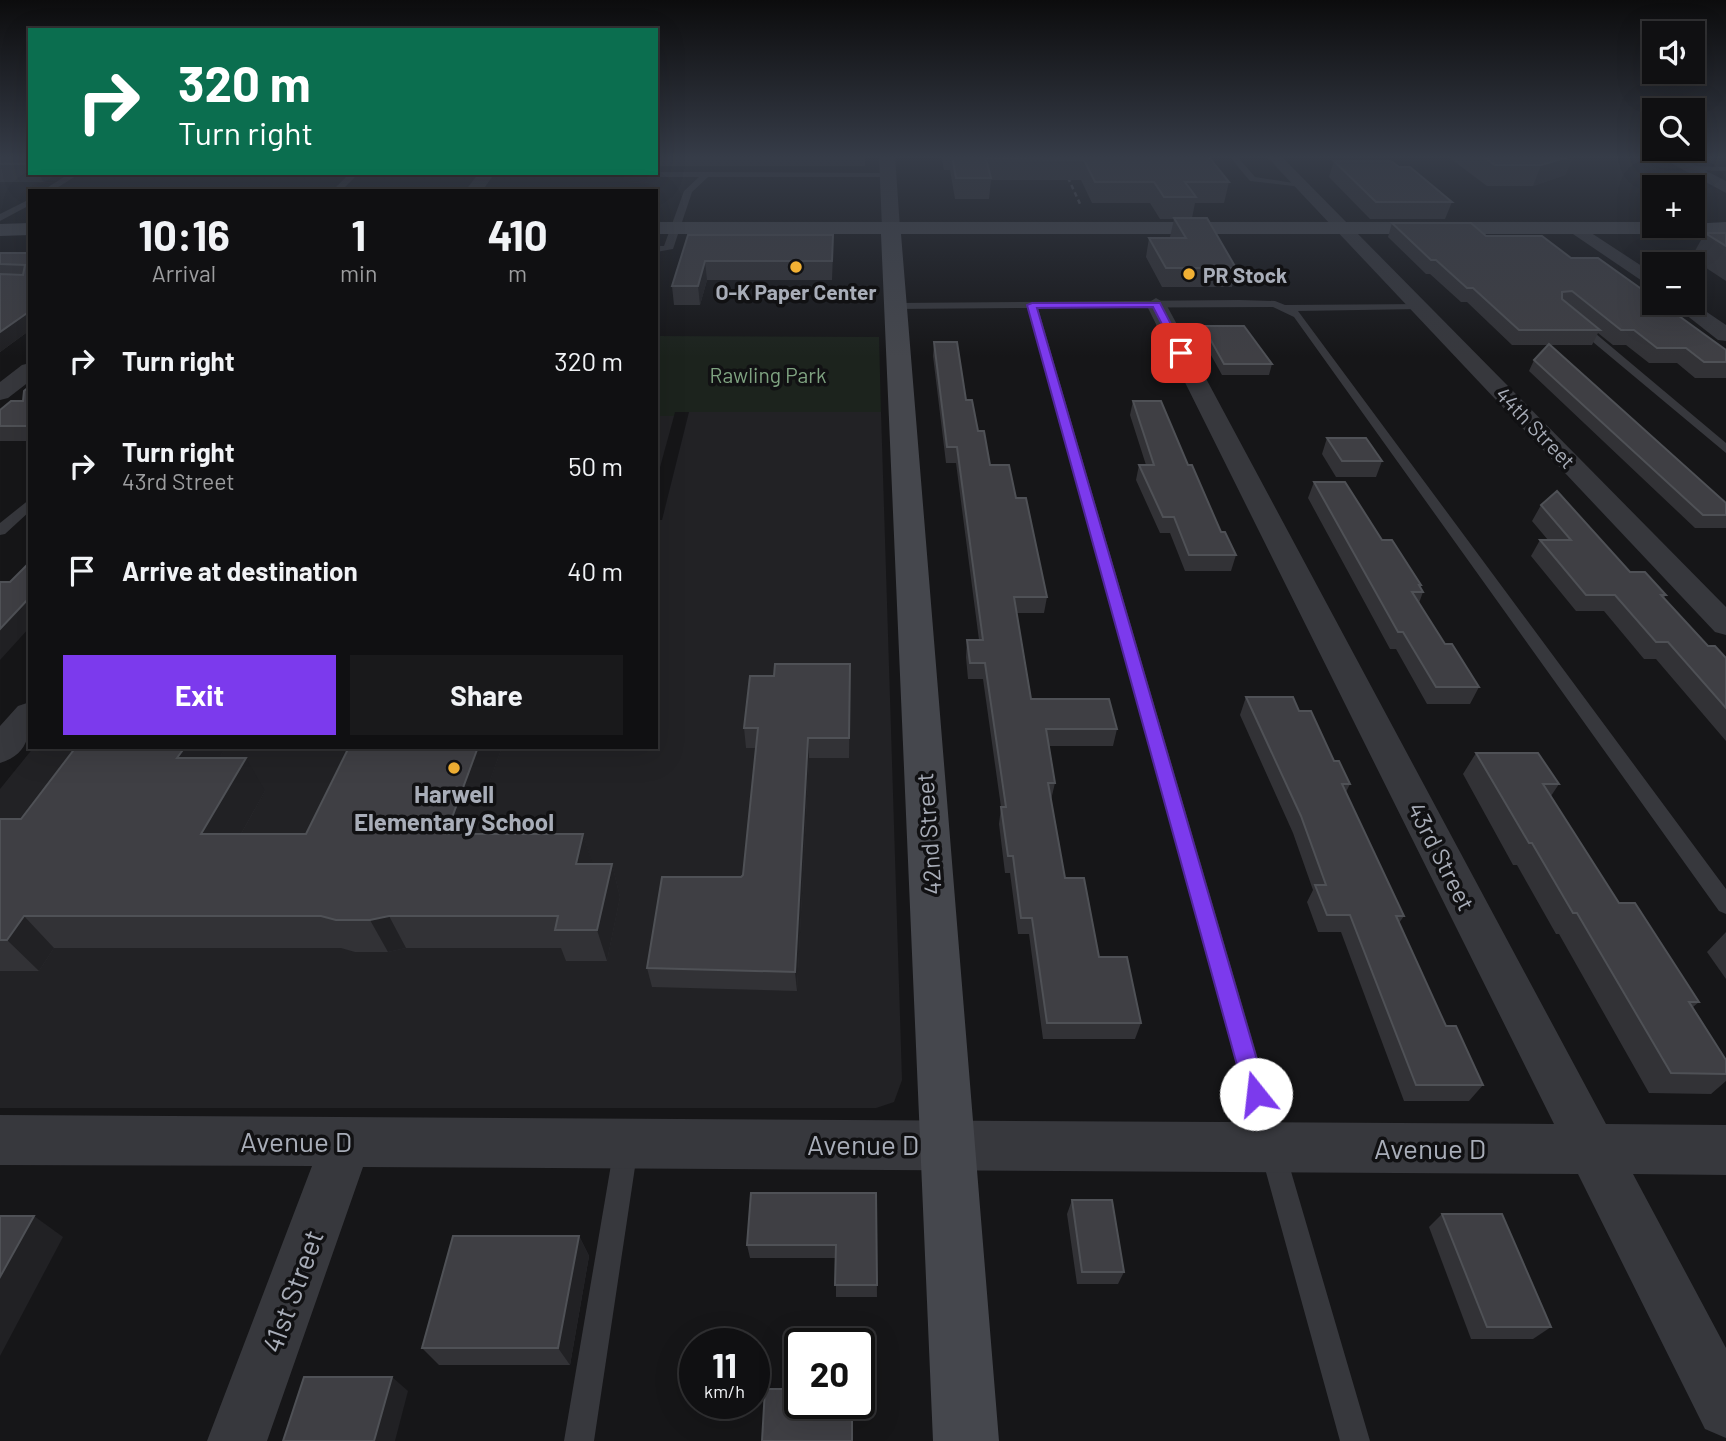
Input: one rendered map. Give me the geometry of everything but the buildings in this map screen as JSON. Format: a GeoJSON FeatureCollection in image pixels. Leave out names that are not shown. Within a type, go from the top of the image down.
{"type":"FeatureCollection","features":[{"type":"Feature","properties":{"kind":"main road"},"geometry":{"type":"LineString","coordinates":[[666,228],[1726,228]]}},
{"type":"Feature","properties":{"kind":"main road","name":"42nd Street"},"geometry":{"type":"LineString","coordinates":[[891,228],[966,1441]]}},
{"type":"Feature","properties":{"kind":"main road"},"geometry":{"type":"LineString","coordinates":[[0,230],[28,229]]}},
{"type":"Feature","properties":{"kind":"street"},"geometry":{"type":"LineString","coordinates":[[891,223],[891,228]]}},
{"type":"Feature","properties":{"kind":"street","name":"44th Street"},"geometry":{"type":"LineString","coordinates":[[1341,223],[1726,625]]}},
{"type":"Feature","properties":{"kind":"street"},"geometry":{"type":"LineString","coordinates":[[1576,228],[1642,275]]}},
{"type":"Feature","properties":{"kind":"street","name":"43rd Street"},"geometry":{"type":"LineString","coordinates":[[1156,304],[1726,1408]]}},
{"type":"Feature","properties":{"kind":"street"},"geometry":{"type":"LineString","coordinates":[[1698,315],[1726,335]]}},
{"type":"Feature","properties":{"kind":"street"},"geometry":{"type":"LineString","coordinates":[[7,402],[28,373]]}},
{"type":"Feature","properties":{"kind":"street"},"geometry":{"type":"LineString","coordinates":[[0,750],[28,716]]}},
{"type":"Feature","properties":{"kind":"street","name":"Avenue D"},"geometry":{"type":"LineString","coordinates":[[6,1149],[346,1141],[1726,1150]]}},
{"type":"Feature","properties":{"kind":"street","name":"41st Street"},"geometry":{"type":"LineString","coordinates":[[237,1441],[346,1141]]}},
{"type":"Feature","properties":{"kind":"lane"},"geometry":{"type":"LineString","coordinates":[[658,249],[668,249],[666,228]]}},
{"type":"Feature","properties":{"kind":"lane"},"geometry":{"type":"LineString","coordinates":[[895,306],[1239,303],[1275,304],[1298,315],[1726,905]]}},
{"type":"Feature","properties":{"kind":"lane"},"geometry":{"type":"LineString","coordinates":[[1032,305],[1355,1441]]}},
{"type":"Feature","properties":{"kind":"lane"},"geometry":{"type":"LineString","coordinates":[[1284,308],[1420,306]]}},
{"type":"Feature","properties":{"kind":"lane"},"geometry":{"type":"LineString","coordinates":[[1572,318],[1726,449]]}},
{"type":"Feature","properties":{"kind":"lane"},"geometry":{"type":"LineString","coordinates":[[0,531],[28,505]]}},
{"type":"Feature","properties":{"kind":"lane"},"geometry":{"type":"LineString","coordinates":[[579,1441],[626,1143]]}},
{"type":"Feature","properties":{"kind":"shaded area","name":"Harwell Elementary School"},"geometry":{"type":"Polygon","coordinates":[[[689,412],[881,412],[902,1080],[894,1102],[876,1108],[0,1108],[0,789],[32,749],[658,749],[658,520],[662,520],[689,412]]]}},
{"type":"Feature","properties":{"kind":"shaded area"},"geometry":{"type":"Polygon","coordinates":[[[658,416],[674,416],[658,475],[658,416]]]}},
{"type":"Feature","properties":{"kind":"green space","name":"Rawling Park"},"geometry":{"type":"Polygon","coordinates":[[[658,336],[879,337],[881,412],[675,412],[674,416],[658,416],[658,336]]]}},
{"type":"Feature","properties":{"kind":"place","name":"O-K Paper Center"},"geometry":{"type":"Point","coordinates":[796,267]}},
{"type":"Feature","properties":{"kind":"place","name":"PR Stock"},"geometry":{"type":"Point","coordinates":[1189,274]}},
{"type":"Feature","properties":{"kind":"place","name":"Harwell Elementary School"},"geometry":{"type":"Point","coordinates":[454,768]}},
{"type":"Feature","properties":{"kind":"route"},"geometry":{"type":"LineString","coordinates":[[1181,353],[1156,304],[1032,305],[1125,641],[1256,1094]]}}]}
